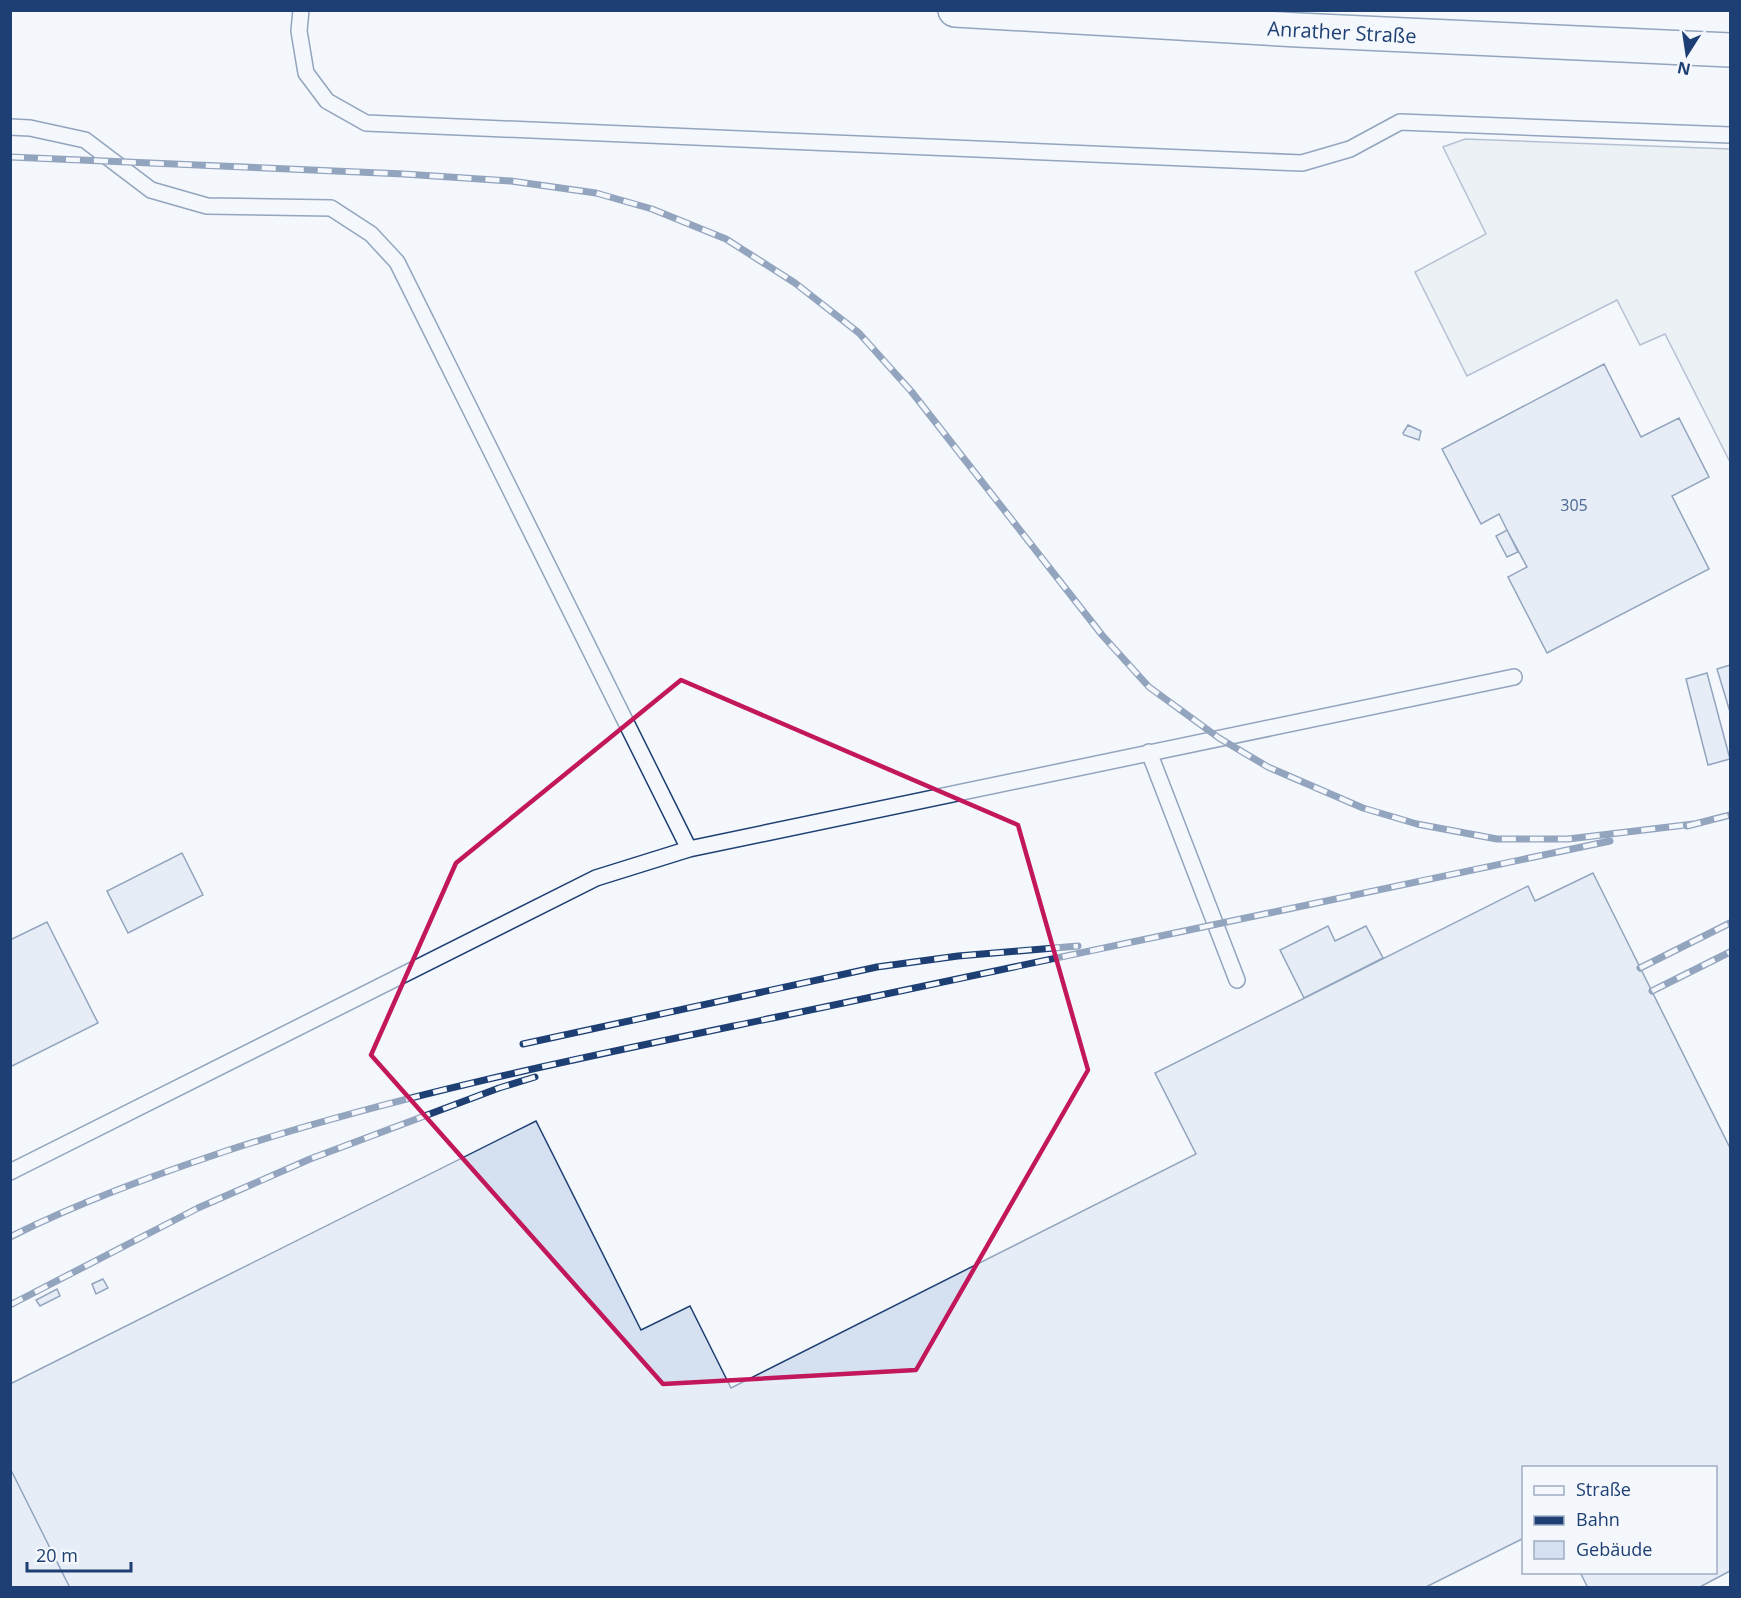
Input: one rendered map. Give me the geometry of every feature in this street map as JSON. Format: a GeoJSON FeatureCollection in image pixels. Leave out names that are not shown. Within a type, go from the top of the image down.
{"type":"FeatureCollection","features":[{"type":"Feature","properties":{"kind":"main road","name":"Anrather Straße"},"geometry":{"type":"LineString","coordinates":[[955,10],[1286,30],[1731,50]]}},
{"type":"Feature","properties":{"kind":"lane"},"geometry":{"type":"LineString","coordinates":[[301,10],[298,32],[306,73],[327,101],[366,123],[1302,163],[1350,149],[1400,122],[1731,135]]}},
{"type":"Feature","properties":{"kind":"lane"},"geometry":{"type":"LineString","coordinates":[[10,127],[30,128],[85,140],[151,190],[207,206],[331,208],[370,234],[384,248],[397,262],[689,849]]}},
{"type":"Feature","properties":{"kind":"lane"},"geometry":{"type":"LineString","coordinates":[[10,1172],[596,878],[689,849],[1514,677]]}},
{"type":"Feature","properties":{"kind":"lane"},"geometry":{"type":"LineString","coordinates":[[1149,752],[1237,980]]}},
{"type":"Feature","properties":{"kind":"highlighted area"},"geometry":{"type":"Polygon","coordinates":[[[681,680],[1018,825],[1088,1070],[916,1370],[663,1384],[371,1055],[456,863],[681,680]]]}},
{"type":"Feature","properties":{"kind":"shaded area"},"geometry":{"type":"Polygon","coordinates":[[[1465,139],[1730,149],[1730,462],[1665,334],[1640,345],[1617,300],[1467,376],[1415,272],[1486,234],[1443,147],[1465,139]]]}},
{"type":"Feature","properties":{"kind":"building"},"geometry":{"type":"Polygon","coordinates":[[[1604,364],[1641,437],[1679,418],[1709,477],[1672,496],[1709,569],[1547,653],[1508,577],[1527,567],[1499,514],[1481,524],[1442,449],[1604,364]]]}},
{"type":"Feature","properties":{"kind":"building"},"geometry":{"type":"Polygon","coordinates":[[[1408,425],[1421,431],[1419,440],[1404,435],[1408,425]]]}},
{"type":"Feature","properties":{"kind":"building"},"geometry":{"type":"Polygon","coordinates":[[[1507,530],[1518,552],[1507,557],[1496,536],[1507,530]]]}},
{"type":"Feature","properties":{"kind":"building"},"geometry":{"type":"Polygon","coordinates":[[[1730,665],[1730,712],[1717,669],[1730,665]]]}},
{"type":"Feature","properties":{"kind":"building"},"geometry":{"type":"Polygon","coordinates":[[[1707,673],[1730,759],[1708,765],[1686,679],[1707,673]]]}},
{"type":"Feature","properties":{"kind":"building"},"geometry":{"type":"Polygon","coordinates":[[[182,853],[203,895],[128,933],[107,891],[182,853]]]}},
{"type":"Feature","properties":{"kind":"building"},"geometry":{"type":"Polygon","coordinates":[[[1593,873],[1730,1148],[1730,1571],[1698,1588],[1588,1588],[1581,1574],[1717,1574],[1717,1466],[1522,1466],[1522,1539],[1424,1588],[70,1588],[10,1468],[10,1384],[536,1121],[641,1330],[690,1306],[731,1388],[1196,1154],[1155,1073],[1528,886],[1535,901],[1593,873]]]}},
{"type":"Feature","properties":{"kind":"building"},"geometry":{"type":"Polygon","coordinates":[[[47,922],[98,1023],[10,1067],[10,940],[47,922]]]}},
{"type":"Feature","properties":{"kind":"building"},"geometry":{"type":"Polygon","coordinates":[[[1328,926],[1335,941],[1366,926],[1383,958],[1304,998],[1280,950],[1328,926]]]}},
{"type":"Feature","properties":{"kind":"building"},"geometry":{"type":"Polygon","coordinates":[[[103,1279],[108,1288],[96,1294],[92,1284],[103,1279]]]}},
{"type":"Feature","properties":{"kind":"building"},"geometry":{"type":"Polygon","coordinates":[[[57,1289],[60,1296],[40,1306],[36,1300],[57,1289]]]}},
{"type":"Feature","properties":{"kind":"building"},"geometry":{"type":"Polygon","coordinates":[[[10,1468],[70,1588],[10,1588],[10,1468]]]}},
{"type":"Feature","properties":{"kind":"railway"},"geometry":{"type":"LineString","coordinates":[[10,157],[404,174],[511,181],[596,193],[652,209],[726,239],[795,283],[859,333],[911,391],[1102,635],[1149,687],[1219,738],[1268,767],[1363,808],[1417,824],[1497,839],[1568,839],[1694,824]]}},
{"type":"Feature","properties":{"kind":"railway"},"geometry":{"type":"LineString","coordinates":[[1687,826],[1730,815]]}},
{"type":"Feature","properties":{"kind":"railway"},"geometry":{"type":"LineString","coordinates":[[10,1237],[90,1201],[198,1160],[363,1110],[642,1045],[1610,841]]}},
{"type":"Feature","properties":{"kind":"railway"},"geometry":{"type":"LineString","coordinates":[[1640,968],[1730,923]]}},
{"type":"Feature","properties":{"kind":"railway"},"geometry":{"type":"LineString","coordinates":[[523,1044],[877,967],[958,956],[1078,946]]}},
{"type":"Feature","properties":{"kind":"railway"},"geometry":{"type":"LineString","coordinates":[[1652,991],[1730,952]]}},
{"type":"Feature","properties":{"kind":"railway"},"geometry":{"type":"LineString","coordinates":[[10,1305],[198,1208],[310,1159],[499,1088],[535,1077]]}}]}
